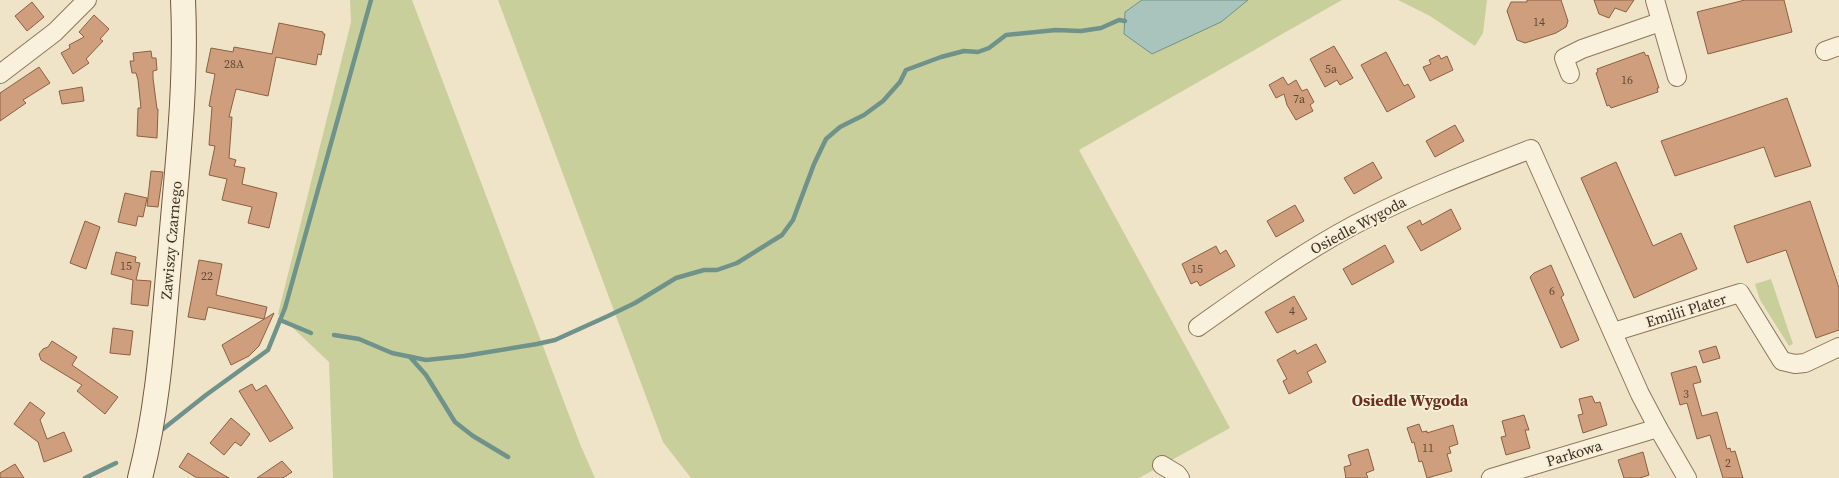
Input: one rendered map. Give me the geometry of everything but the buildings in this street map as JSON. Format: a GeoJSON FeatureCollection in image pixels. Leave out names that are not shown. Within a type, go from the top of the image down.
{"type":"FeatureCollection","features":[{"type":"Feature","properties":{"kind":"street"},"geometry":{"type":"LineString","coordinates":[[0,74],[55,32],[87,0]]}},
{"type":"Feature","properties":{"kind":"street","name":"Zawiszy Czarnego"},"geometry":{"type":"LineString","coordinates":[[140,478],[158,381],[180,143],[185,77],[183,0]]}},
{"type":"Feature","properties":{"kind":"street"},"geometry":{"type":"LineString","coordinates":[[1655,0],[1677,77]]}},
{"type":"Feature","properties":{"kind":"street"},"geometry":{"type":"LineString","coordinates":[[1570,74],[1564,58],[1582,49],[1660,22]]}},
{"type":"Feature","properties":{"kind":"street","name":"Osiedle Wygoda"},"geometry":{"type":"LineString","coordinates":[[1198,327],[1268,276],[1354,226],[1415,195],[1531,149],[1614,334]]}},
{"type":"Feature","properties":{"kind":"street","name":"Emilii Plater"},"geometry":{"type":"LineString","coordinates":[[1614,334],[1740,293],[1782,361],[1795,364],[1804,362],[1839,347]]}},
{"type":"Feature","properties":{"kind":"street"},"geometry":{"type":"LineString","coordinates":[[1614,334],[1640,394],[1687,478]]}},
{"type":"Feature","properties":{"kind":"street","name":"Parkowa"},"geometry":{"type":"LineString","coordinates":[[1491,478],[1658,428]]}},
{"type":"Feature","properties":{"kind":"street"},"geometry":{"type":"LineString","coordinates":[[1162,465],[1180,478]]}},
{"type":"Feature","properties":{"kind":"green space"},"geometry":{"type":"Polygon","coordinates":[[[350,0],[412,0],[580,444],[595,478],[333,478],[329,362],[278,314],[351,22],[350,0]]]}},
{"type":"Feature","properties":{"kind":"green space"},"geometry":{"type":"Polygon","coordinates":[[[498,0],[1342,0],[1079,150],[1230,428],[1139,478],[691,478],[663,442],[498,0]]]}},
{"type":"Feature","properties":{"kind":"green space"},"geometry":{"type":"Polygon","coordinates":[[[1398,0],[1487,0],[1483,33],[1475,46],[1430,16],[1398,0]]]}},
{"type":"Feature","properties":{"kind":"green space"},"geometry":{"type":"Polygon","coordinates":[[[1771,279],[1793,344],[1789,346],[1760,300],[1755,284],[1771,279]]]}},
{"type":"Feature","properties":{"kind":"water"},"geometry":{"type":"Polygon","coordinates":[[[1142,0],[1248,0],[1221,22],[1152,54],[1124,34],[1125,12],[1142,0]]]}},
{"type":"Feature","properties":{"kind":"waterway"},"geometry":{"type":"LineString","coordinates":[[163,429],[268,350],[285,308],[371,0]]}},
{"type":"Feature","properties":{"kind":"waterway"},"geometry":{"type":"LineString","coordinates":[[334,335],[359,339],[392,353],[426,360],[464,356],[555,340],[635,303],[676,278],[704,270],[717,270],[737,263],[782,235],[793,220],[814,164],[826,139],[840,127],[864,115],[883,101],[900,82],[906,70],[964,51],[978,52],[989,48],[1006,35],[1056,30],[1081,31],[1101,28],[1119,20],[1125,21]]}},
{"type":"Feature","properties":{"kind":"waterway"},"geometry":{"type":"LineString","coordinates":[[280,320],[311,333]]}},
{"type":"Feature","properties":{"kind":"waterway"},"geometry":{"type":"LineString","coordinates":[[410,357],[426,375],[455,422],[473,436],[508,457]]}},
{"type":"Feature","properties":{"kind":"waterway"},"geometry":{"type":"LineString","coordinates":[[85,478],[116,463]]}},
{"type":"Feature","properties":{"kind":"district","name":"Osiedle Wygoda"},"geometry":{"type":"Point","coordinates":[1410,400]}}]}
